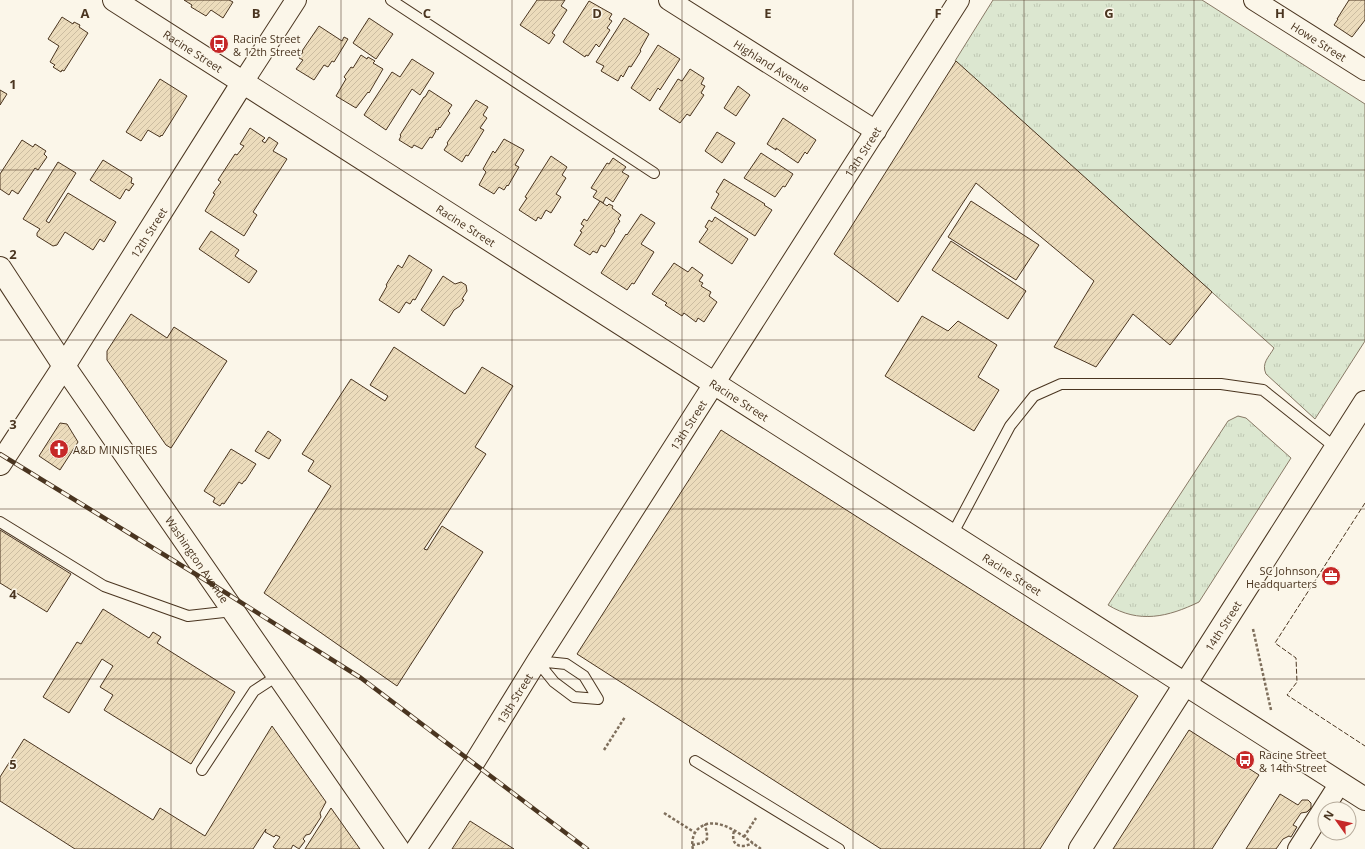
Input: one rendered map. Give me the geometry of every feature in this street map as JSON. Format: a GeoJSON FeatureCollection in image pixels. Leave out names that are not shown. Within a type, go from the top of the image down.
{"type":"FeatureCollection","features":[{"type":"Feature","properties":{"kind":"main road","name":"Racine Street"},"geometry":{"type":"LineString","coordinates":[[114,0],[1365,799]]}},
{"type":"Feature","properties":{"kind":"main road","name":"12th Street"},"geometry":{"type":"LineString","coordinates":[[0,464],[64,366],[243,82]]}},
{"type":"Feature","properties":{"kind":"main road","name":"Washington Avenue"},"geometry":{"type":"LineString","coordinates":[[0,268],[64,366],[398,849]]}},
{"type":"Feature","properties":{"kind":"main road","name":"14th Street"},"geometry":{"type":"LineString","coordinates":[[1080,849],[1365,402]]}},
{"type":"Feature","properties":{"kind":"street","name":"12th Street"},"geometry":{"type":"LineString","coordinates":[[243,82],[296,0]]}},
{"type":"Feature","properties":{"kind":"street","name":"Highland Avenue"},"geometry":{"type":"LineString","coordinates":[[669,0],[876,131]]}},
{"type":"Feature","properties":{"kind":"street","name":"13th Street"},"geometry":{"type":"LineString","coordinates":[[416,849],[474,762],[714,383],[960,0]]}},
{"type":"Feature","properties":{"kind":"street","name":"Howe Street"},"geometry":{"type":"LineString","coordinates":[[1254,0],[1365,70]]}},
{"type":"Feature","properties":{"kind":"street"},"geometry":{"type":"LineString","coordinates":[[1298,849],[1340,783]]}},
{"type":"Feature","properties":{"kind":"lane"},"geometry":{"type":"LineString","coordinates":[[392,0],[654,173]]}},
{"type":"Feature","properties":{"kind":"lane"},"geometry":{"type":"LineString","coordinates":[[952,535],[1010,426],[1034,396],[1061,384],[1221,384],[1263,390],[1336,448]]}},
{"type":"Feature","properties":{"kind":"lane"},"geometry":{"type":"LineString","coordinates":[[0,522],[104,586],[188,616],[233,611]]}},
{"type":"Feature","properties":{"kind":"lane"},"geometry":{"type":"LineString","coordinates":[[537,661],[566,664],[584,676],[598,700],[574,697],[554,682],[537,661]]}},
{"type":"Feature","properties":{"kind":"lane"},"geometry":{"type":"LineString","coordinates":[[202,770],[254,690],[277,676]]}},
{"type":"Feature","properties":{"kind":"lane"},"geometry":{"type":"LineString","coordinates":[[695,761],[838,849]]}},
{"type":"Feature","properties":{"kind":"path"},"geometry":{"type":"LineString","coordinates":[[1253,629],[1271,710]]}},
{"type":"Feature","properties":{"kind":"path"},"geometry":{"type":"LineString","coordinates":[[604,750],[625,717]]}},
{"type":"Feature","properties":{"kind":"path"},"geometry":{"type":"LineString","coordinates":[[744,837],[765,804]]}},
{"type":"Feature","properties":{"kind":"path"},"geometry":{"type":"LineString","coordinates":[[664,813],[694,832]]}},
{"type":"Feature","properties":{"kind":"path"},"geometry":{"type":"LineString","coordinates":[[693,849],[692,845],[694,832],[703,824],[715,823],[734,830],[761,849]]}},
{"type":"Feature","properties":{"kind":"path"},"geometry":{"type":"LineString","coordinates":[[692,845],[702,843],[707,839],[705,824]]}},
{"type":"Feature","properties":{"kind":"path"},"geometry":{"type":"LineString","coordinates":[[734,830],[733,837],[739,846],[746,847],[753,843]]}},
{"type":"Feature","properties":{"kind":"green space"},"geometry":{"type":"Polygon","coordinates":[[[993,0],[1202,0],[1365,104],[1365,341],[1315,419],[1266,374],[1264,367],[1265,363],[1274,348],[955,61],[993,0]]]}},
{"type":"Feature","properties":{"kind":"green space"},"geometry":{"type":"Polygon","coordinates":[[[1238,416],[1246,418],[1291,458],[1199,602],[1165,615],[1154,616],[1131,615],[1108,605],[1228,421],[1238,416]]]}},
{"type":"Feature","properties":{"kind":"building"},"geometry":{"type":"Polygon","coordinates":[[[184,0],[229,0],[233,2],[223,18],[211,10],[206,16],[191,7],[192,5],[184,0]]]}},
{"type":"Feature","properties":{"kind":"building"},"geometry":{"type":"Polygon","coordinates":[[[537,0],[565,0],[561,6],[567,10],[552,33],[555,35],[549,44],[520,25],[537,0]]]}},
{"type":"Feature","properties":{"kind":"building"},"geometry":{"type":"Polygon","coordinates":[[[1349,0],[1365,0],[1365,20],[1352,37],[1334,25],[1349,0]]]}},
{"type":"Feature","properties":{"kind":"building"},"geometry":{"type":"Polygon","coordinates":[[[589,1],[612,14],[609,19],[612,21],[607,28],[610,30],[599,47],[596,44],[588,56],[586,55],[585,57],[563,42],[589,1]]]}},
{"type":"Feature","properties":{"kind":"building"},"geometry":{"type":"Polygon","coordinates":[[[62,17],[73,24],[74,22],[80,25],[79,27],[88,33],[64,71],[62,70],[61,72],[53,67],[55,65],[50,62],[59,46],[48,39],[62,17]]]}},
{"type":"Feature","properties":{"kind":"building"},"geometry":{"type":"Polygon","coordinates":[[[369,18],[393,34],[376,59],[353,43],[369,18]]]}},
{"type":"Feature","properties":{"kind":"building"},"geometry":{"type":"Polygon","coordinates":[[[624,18],[649,34],[631,67],[629,66],[623,77],[621,75],[618,81],[601,71],[604,66],[596,62],[624,18]]]}},
{"type":"Feature","properties":{"kind":"building"},"geometry":{"type":"Polygon","coordinates":[[[319,26],[342,41],[344,37],[348,39],[334,62],[332,61],[328,67],[324,65],[314,80],[296,69],[303,60],[299,58],[303,52],[302,51],[319,26]]]}},
{"type":"Feature","properties":{"kind":"building"},"geometry":{"type":"Polygon","coordinates":[[[658,45],[680,59],[660,90],[658,88],[650,101],[631,88],[658,45]]]}},
{"type":"Feature","properties":{"kind":"building"},"geometry":{"type":"Polygon","coordinates":[[[361,55],[367,59],[368,57],[375,61],[373,63],[383,69],[369,93],[368,92],[356,108],[336,96],[346,79],[344,77],[351,67],[353,68],[361,55]]]}},
{"type":"Feature","properties":{"kind":"building"},"geometry":{"type":"Polygon","coordinates":[[[412,59],[434,73],[420,95],[412,89],[386,130],[364,115],[392,72],[400,77],[412,59]]]}},
{"type":"Feature","properties":{"kind":"building"},"geometry":{"type":"Polygon","coordinates":[[[956,61],[1212,292],[1170,345],[1133,314],[1096,367],[1054,347],[1094,281],[976,183],[898,302],[834,254],[956,61]]]}},
{"type":"Feature","properties":{"kind":"building"},"geometry":{"type":"Polygon","coordinates":[[[690,69],[704,78],[701,84],[705,86],[701,93],[704,95],[690,116],[687,114],[680,123],[659,109],[678,79],[682,81],[690,69]]]}},
{"type":"Feature","properties":{"kind":"building"},"geometry":{"type":"Polygon","coordinates":[[[160,79],[187,96],[162,136],[161,135],[160,137],[148,130],[141,141],[126,132],[160,79]]]}},
{"type":"Feature","properties":{"kind":"building"},"geometry":{"type":"Polygon","coordinates":[[[738,86],[750,95],[736,116],[724,108],[738,86]]]}},
{"type":"Feature","properties":{"kind":"building"},"geometry":{"type":"Polygon","coordinates":[[[0,90],[7,94],[0,105],[0,90]]]}},
{"type":"Feature","properties":{"kind":"building"},"geometry":{"type":"Polygon","coordinates":[[[429,90],[452,105],[448,111],[450,113],[440,128],[439,127],[438,130],[436,129],[432,138],[430,137],[422,149],[414,145],[412,148],[399,140],[400,135],[429,90]]]}},
{"type":"Feature","properties":{"kind":"building"},"geometry":{"type":"Polygon","coordinates":[[[476,100],[488,107],[483,115],[487,118],[480,128],[484,130],[468,156],[466,155],[462,162],[444,150],[448,144],[447,143],[476,100]]]}},
{"type":"Feature","properties":{"kind":"building"},"geometry":{"type":"Polygon","coordinates":[[[783,118],[816,140],[807,154],[805,152],[798,163],[776,148],[776,150],[767,144],[783,118]]]}},
{"type":"Feature","properties":{"kind":"building"},"geometry":{"type":"Polygon","coordinates":[[[250,128],[265,138],[262,141],[265,143],[269,137],[278,143],[273,151],[287,159],[253,212],[257,215],[244,236],[205,211],[215,194],[213,193],[221,182],[218,180],[235,154],[237,155],[244,146],[240,144],[250,128]]]}},
{"type":"Feature","properties":{"kind":"building"},"geometry":{"type":"Polygon","coordinates":[[[717,132],[735,143],[722,163],[705,151],[717,132]]]}},
{"type":"Feature","properties":{"kind":"building"},"geometry":{"type":"Polygon","coordinates":[[[504,139],[524,150],[515,165],[519,167],[508,186],[507,185],[504,190],[499,187],[494,194],[479,185],[486,172],[483,169],[493,151],[495,153],[504,139]]]}},
{"type":"Feature","properties":{"kind":"building"},"geometry":{"type":"Polygon","coordinates":[[[22,140],[33,147],[35,144],[46,151],[44,154],[47,157],[38,170],[35,168],[18,194],[12,190],[9,195],[0,189],[0,174],[22,140]]]}},
{"type":"Feature","properties":{"kind":"building"},"geometry":{"type":"Polygon","coordinates":[[[761,153],[793,174],[785,187],[783,186],[775,197],[744,178],[761,153]]]}},
{"type":"Feature","properties":{"kind":"building"},"geometry":{"type":"Polygon","coordinates":[[[551,156],[567,167],[562,175],[566,178],[556,194],[561,197],[551,213],[546,210],[541,219],[538,217],[536,221],[519,210],[527,198],[525,197],[551,156]]]}},
{"type":"Feature","properties":{"kind":"building"},"geometry":{"type":"Polygon","coordinates":[[[613,158],[626,167],[622,172],[629,176],[613,202],[606,197],[603,203],[593,197],[597,191],[591,188],[607,163],[609,164],[613,158]]]}},
{"type":"Feature","properties":{"kind":"building"},"geometry":{"type":"Polygon","coordinates":[[[103,160],[132,178],[131,183],[134,184],[129,191],[126,189],[120,199],[90,180],[103,160]]]}},
{"type":"Feature","properties":{"kind":"building"},"geometry":{"type":"Polygon","coordinates":[[[58,162],[76,173],[46,221],[49,223],[68,193],[116,222],[104,242],[100,239],[93,250],[65,232],[57,245],[53,246],[37,236],[40,229],[23,219],[58,162]]]}},
{"type":"Feature","properties":{"kind":"building"},"geometry":{"type":"Polygon","coordinates":[[[724,179],[765,204],[764,205],[772,210],[755,236],[711,208],[719,194],[716,192],[724,179]]]}},
{"type":"Feature","properties":{"kind":"building"},"geometry":{"type":"Polygon","coordinates":[[[600,201],[607,206],[609,204],[613,206],[612,208],[621,215],[618,219],[620,221],[605,247],[601,245],[597,253],[593,251],[590,255],[574,245],[582,232],[580,231],[584,226],[581,224],[584,219],[587,221],[600,201]]]}},
{"type":"Feature","properties":{"kind":"building"},"geometry":{"type":"Polygon","coordinates":[[[971,201],[1039,245],[1016,280],[948,237],[971,201]]]}},
{"type":"Feature","properties":{"kind":"building"},"geometry":{"type":"Polygon","coordinates":[[[641,214],[655,223],[641,244],[654,252],[634,284],[632,283],[627,290],[601,273],[641,214]]]}},
{"type":"Feature","properties":{"kind":"building"},"geometry":{"type":"Polygon","coordinates":[[[715,217],[748,239],[732,264],[699,242],[708,229],[705,227],[709,220],[712,222],[715,217]]]}},
{"type":"Feature","properties":{"kind":"building"},"geometry":{"type":"Polygon","coordinates":[[[211,231],[239,250],[235,256],[257,271],[249,283],[199,249],[211,231]]]}},
{"type":"Feature","properties":{"kind":"building"},"geometry":{"type":"Polygon","coordinates":[[[951,241],[1026,291],[1008,319],[932,270],[951,241]]]}},
{"type":"Feature","properties":{"kind":"building"},"geometry":{"type":"Polygon","coordinates":[[[409,255],[432,270],[415,300],[413,299],[410,304],[406,302],[399,313],[379,300],[398,265],[402,268],[409,255]]]}},
{"type":"Feature","properties":{"kind":"building"},"geometry":{"type":"Polygon","coordinates":[[[674,263],[688,272],[692,267],[703,275],[699,281],[703,283],[701,286],[711,292],[709,296],[717,302],[704,322],[698,318],[696,322],[684,313],[682,316],[665,305],[667,303],[652,294],[674,263]]]}},
{"type":"Feature","properties":{"kind":"building"},"geometry":{"type":"Polygon","coordinates":[[[443,276],[455,284],[461,282],[466,285],[467,291],[462,299],[464,300],[460,306],[454,310],[444,326],[421,310],[443,276]]]}},
{"type":"Feature","properties":{"kind":"building"},"geometry":{"type":"Polygon","coordinates":[[[131,314],[167,338],[174,327],[227,361],[171,448],[166,445],[107,360],[107,351],[131,314]]]}},
{"type":"Feature","properties":{"kind":"building"},"geometry":{"type":"Polygon","coordinates":[[[922,316],[948,331],[958,321],[997,345],[978,377],[999,390],[974,431],[885,376],[922,316]]]}},
{"type":"Feature","properties":{"kind":"building"},"geometry":{"type":"Polygon","coordinates":[[[394,347],[465,394],[482,367],[513,386],[475,447],[486,454],[424,549],[427,550],[442,526],[483,552],[397,686],[264,593],[331,486],[308,471],[314,461],[302,454],[351,379],[385,401],[388,396],[370,385],[394,347]]]}},
{"type":"Feature","properties":{"kind":"building","name":"A&D MINISTRIES"},"geometry":{"type":"Polygon","coordinates":[[[60,423],[67,424],[78,442],[60,470],[39,456],[60,423]]]}},
{"type":"Feature","properties":{"kind":"building"},"geometry":{"type":"Polygon","coordinates":[[[721,430],[1138,696],[1040,849],[881,849],[577,654],[721,430]]]}},
{"type":"Feature","properties":{"kind":"building"},"geometry":{"type":"Polygon","coordinates":[[[268,431],[281,440],[269,459],[255,451],[268,431]]]}},
{"type":"Feature","properties":{"kind":"building"},"geometry":{"type":"Polygon","coordinates":[[[231,449],[256,464],[245,481],[242,484],[239,482],[224,504],[222,503],[220,506],[213,502],[215,498],[204,491],[231,449]]]}},
{"type":"Feature","properties":{"kind":"building"},"geometry":{"type":"Polygon","coordinates":[[[0,530],[71,574],[47,612],[0,583],[0,530]]]}},
{"type":"Feature","properties":{"kind":"building"},"geometry":{"type":"Polygon","coordinates":[[[103,609],[149,638],[153,632],[161,637],[157,643],[235,692],[191,764],[104,710],[113,695],[100,687],[113,666],[102,659],[69,713],[43,697],[77,642],[81,644],[103,609]]]}},
{"type":"Feature","properties":{"kind":"building"},"geometry":{"type":"Polygon","coordinates":[[[272,726],[326,802],[320,813],[321,817],[310,834],[306,835],[303,839],[305,841],[299,849],[293,845],[291,849],[276,849],[273,847],[280,837],[276,835],[274,837],[265,832],[266,829],[253,849],[75,849],[0,801],[0,777],[24,739],[153,820],[160,808],[205,836],[272,726]]]}},
{"type":"Feature","properties":{"kind":"building"},"geometry":{"type":"Polygon","coordinates":[[[1189,730],[1259,775],[1212,849],[1113,849],[1189,730]]]}},
{"type":"Feature","properties":{"kind":"building"},"geometry":{"type":"Polygon","coordinates":[[[1280,794],[1298,805],[1302,800],[1308,800],[1311,803],[1311,808],[1307,812],[1301,813],[1293,825],[1297,827],[1291,837],[1289,836],[1283,839],[1276,849],[1246,849],[1280,794]]]}},
{"type":"Feature","properties":{"kind":"building"},"geometry":{"type":"Polygon","coordinates":[[[331,808],[360,849],[305,849],[331,808]]]}},
{"type":"Feature","properties":{"kind":"building"},"geometry":{"type":"Polygon","coordinates":[[[470,821],[514,849],[452,849],[470,821]]]}},
{"type":"Feature","properties":{"kind":"railway"},"geometry":{"type":"LineString","coordinates":[[0,454],[361,678],[587,849]]}},
{"type":"Feature","properties":{"kind":"fence"},"geometry":{"type":"LineString","coordinates":[[1365,503],[1275,643],[1296,658],[1297,682],[1287,695],[1365,746]]}},
{"type":"Feature","properties":{"kind":"place","name":"Racine Street & 12th Street"},"geometry":{"type":"Point","coordinates":[219,44]}},
{"type":"Feature","properties":{"kind":"place","name":"A&D MINISTRIES"},"geometry":{"type":"Point","coordinates":[59,449]}},
{"type":"Feature","properties":{"kind":"place","name":"SC Johnson Headquarters"},"geometry":{"type":"Point","coordinates":[1331,576]}},
{"type":"Feature","properties":{"kind":"place","name":"Racine Street & 14th Street"},"geometry":{"type":"Point","coordinates":[1245,760]}}]}
